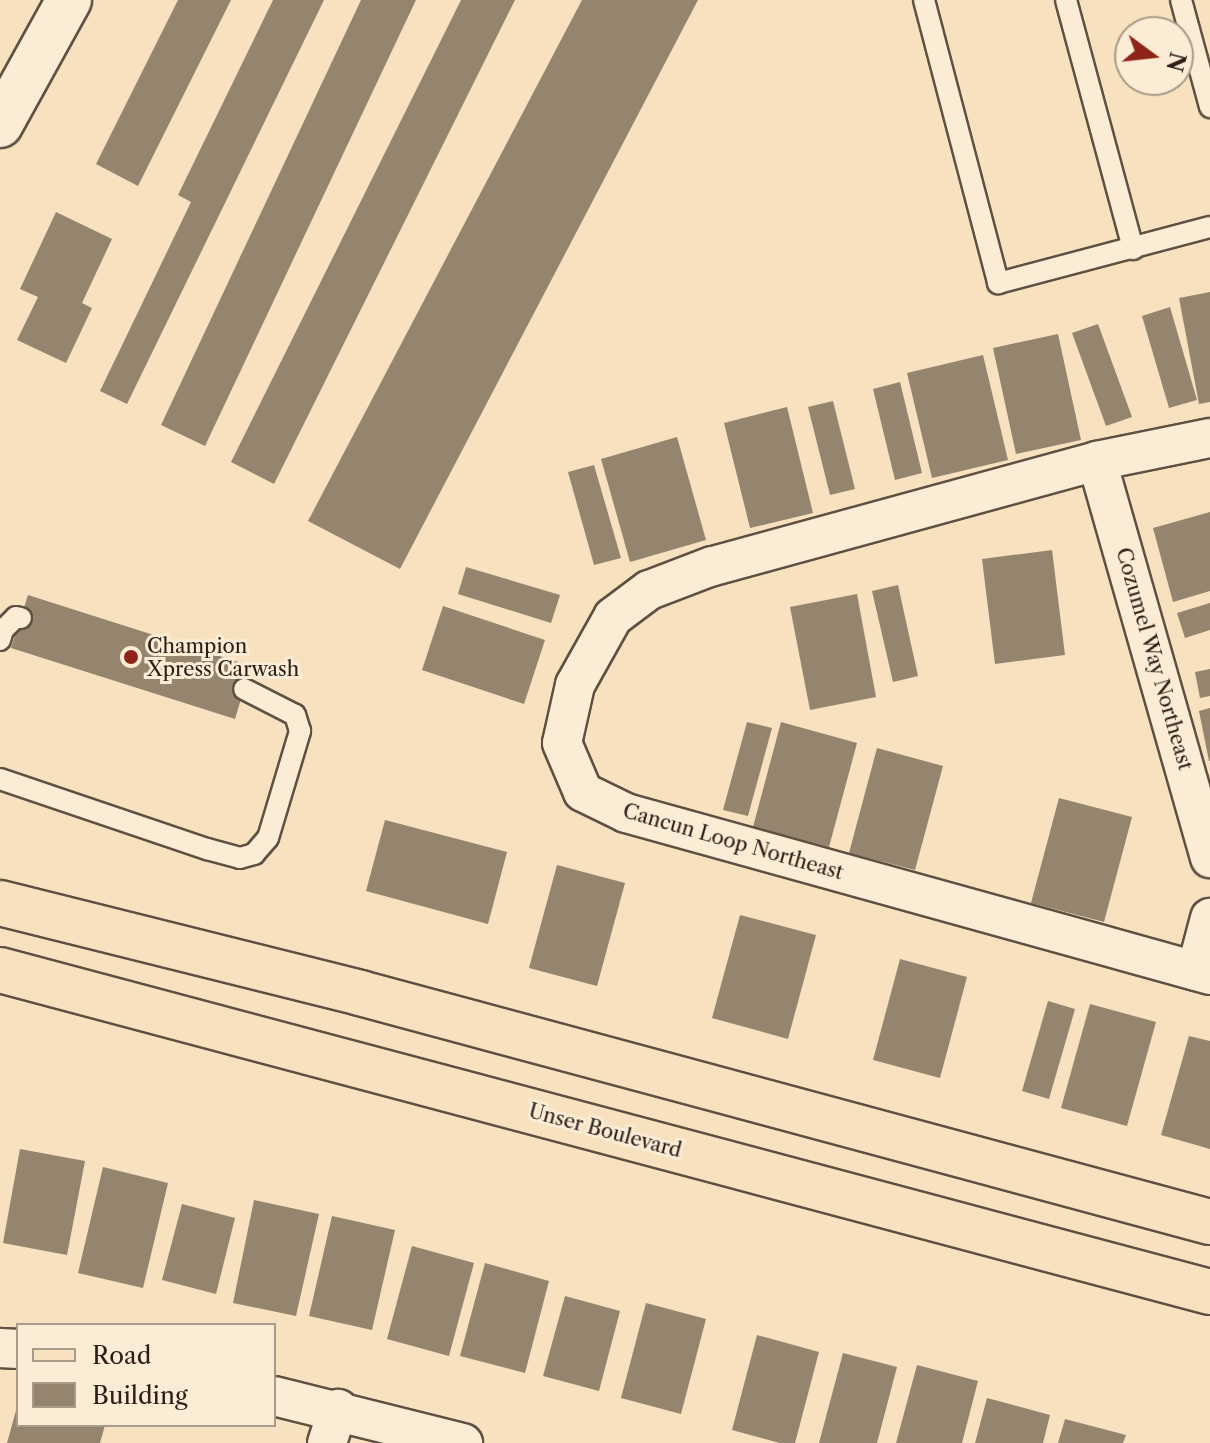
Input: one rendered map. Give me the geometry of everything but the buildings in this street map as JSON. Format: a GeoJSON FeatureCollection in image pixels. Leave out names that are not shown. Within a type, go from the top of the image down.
{"type":"FeatureCollection","features":[{"type":"Feature","properties":{"kind":"main road"},"geometry":{"type":"LineString","coordinates":[[0,903],[375,997],[1210,1222]]}},
{"type":"Feature","properties":{"kind":"main road","name":"Unser Boulevard"},"geometry":{"type":"LineString","coordinates":[[0,970],[1210,1292]]}},
{"type":"Feature","properties":{"kind":"street"},"geometry":{"type":"LineString","coordinates":[[0,125],[69,0]]}},
{"type":"Feature","properties":{"kind":"street","name":"Cancun Loop Northeast"},"geometry":{"type":"LineString","coordinates":[[1203,973],[626,813],[583,792],[562,743],[575,685],[613,617],[649,590],[712,566],[1097,461],[1210,438]]}},
{"type":"Feature","properties":{"kind":"street","name":"Cozumel Way Northeast"},"geometry":{"type":"LineString","coordinates":[[1097,461],[1210,858]]}},
{"type":"Feature","properties":{"kind":"street"},"geometry":{"type":"LineString","coordinates":[[1203,973],[1210,918]]}},
{"type":"Feature","properties":{"kind":"street"},"geometry":{"type":"LineString","coordinates":[[276,1397],[333,1426],[463,1443]]}},
{"type":"Feature","properties":{"kind":"lane"},"geometry":{"type":"LineString","coordinates":[[924,0],[998,283],[1210,227]]}},
{"type":"Feature","properties":{"kind":"lane"},"geometry":{"type":"LineString","coordinates":[[1066,0],[1133,249]]}},
{"type":"Feature","properties":{"kind":"lane"},"geometry":{"type":"LineString","coordinates":[[1181,0],[1210,107]]}},
{"type":"Feature","properties":{"kind":"lane"},"geometry":{"type":"LineString","coordinates":[[0,640],[3,630],[16,617],[21,618]]}},
{"type":"Feature","properties":{"kind":"lane"},"geometry":{"type":"LineString","coordinates":[[0,779],[207,849],[240,858],[254,854],[268,838],[300,731],[295,715],[244,689]]}},
{"type":"Feature","properties":{"kind":"place","name":"Champion Xpress Carwash"},"geometry":{"type":"Point","coordinates":[131,657]}}]}
